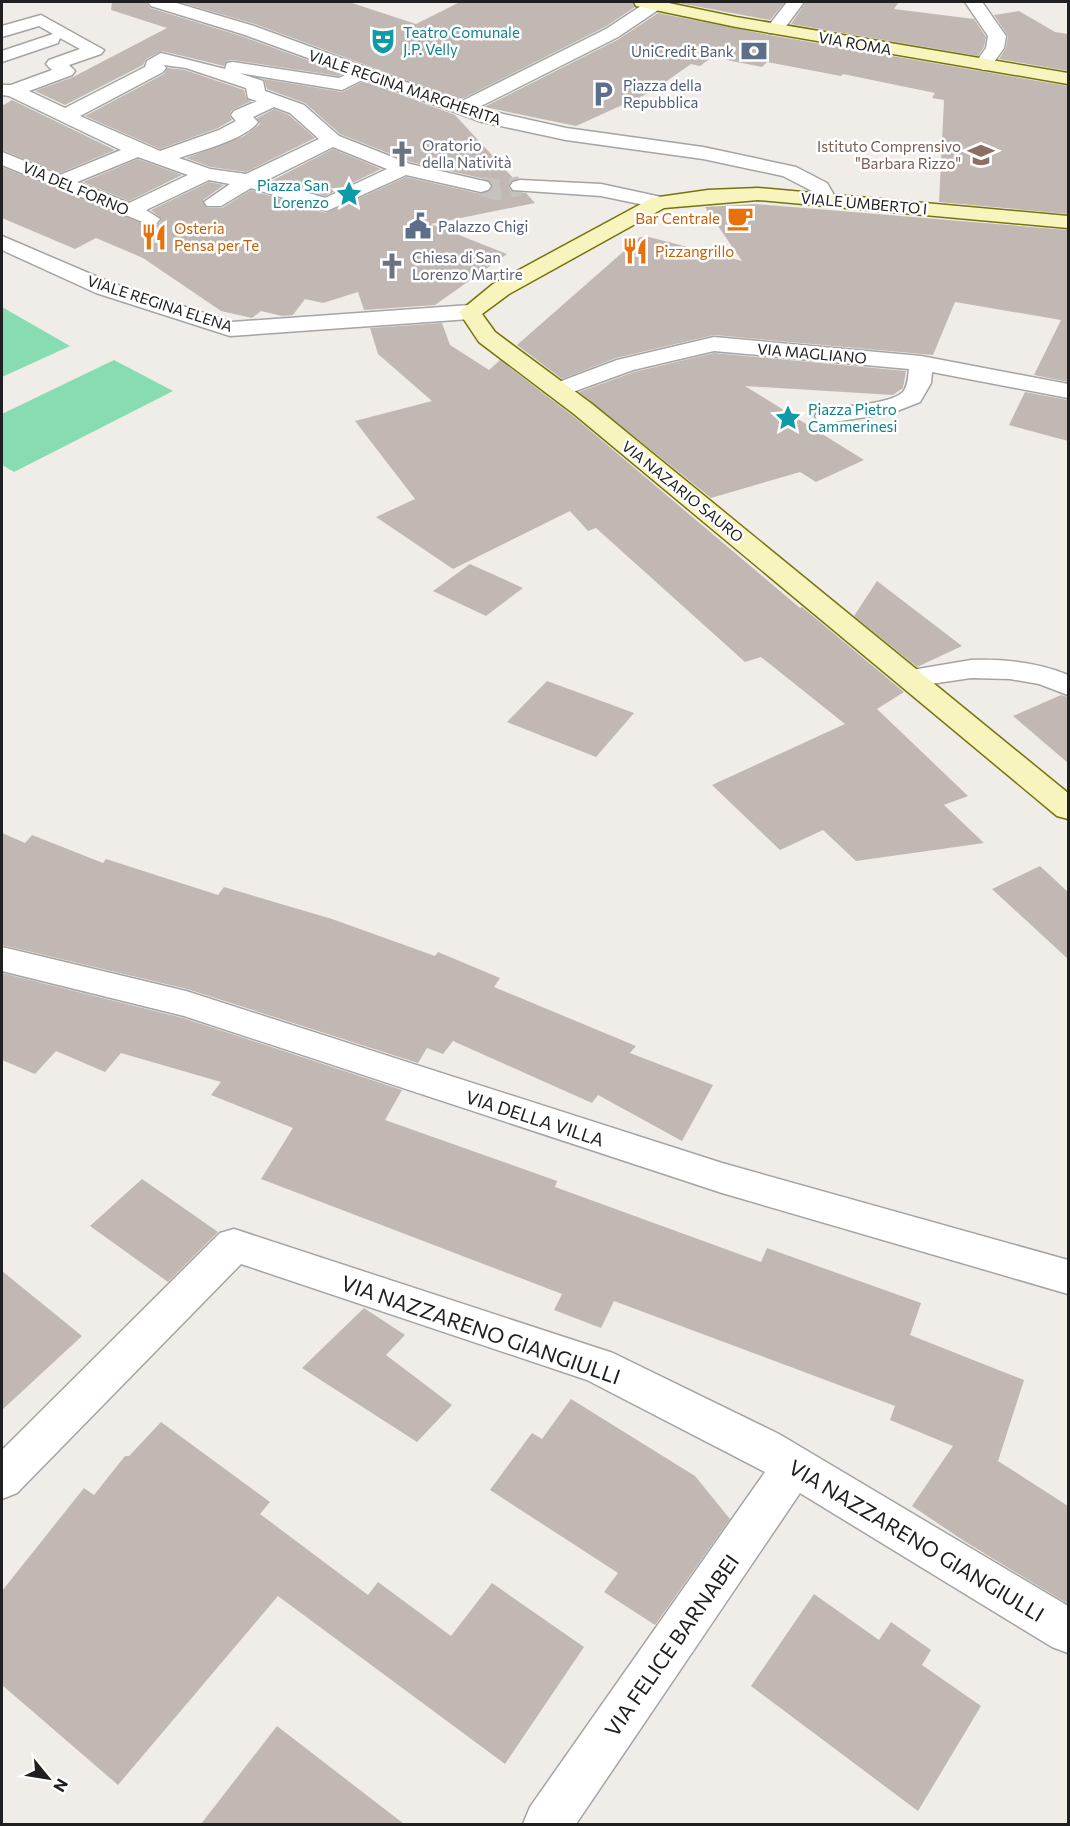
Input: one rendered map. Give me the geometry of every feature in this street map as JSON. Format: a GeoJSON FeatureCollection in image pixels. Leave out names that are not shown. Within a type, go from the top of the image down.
{"type":"FeatureCollection","features":[{"type":"Feature","properties":{"kind":"street","name":"VIALE REGINA MARGHERITA"},"geometry":{"type":"LineString","coordinates":[[157,2],[248,30],[363,74],[492,119],[566,135],[703,153],[789,171],[820,187],[827,200]]}},
{"type":"Feature","properties":{"kind":"street"},"geometry":{"type":"LineString","coordinates":[[776,29],[795,2]]}},
{"type":"Feature","properties":{"kind":"street"},"geometry":{"type":"LineString","coordinates":[[969,2],[997,36],[995,48],[983,65]]}},
{"type":"Feature","properties":{"kind":"street"},"geometry":{"type":"LineString","coordinates":[[460,108],[612,33],[648,3]]}},
{"type":"Feature","properties":{"kind":"street","name":"VIA ROMA"},"geometry":{"type":"LineString","coordinates":[[648,3],[776,29],[1068,79]]}},
{"type":"Feature","properties":{"kind":"street"},"geometry":{"type":"LineString","coordinates":[[2,32],[41,20],[95,50],[55,64],[66,70],[7,90]]}},
{"type":"Feature","properties":{"kind":"street"},"geometry":{"type":"LineString","coordinates":[[2,57],[65,35]]}},
{"type":"Feature","properties":{"kind":"street"},"geometry":{"type":"LineString","coordinates":[[65,116],[157,68],[153,65],[161,58],[342,84],[363,74]]}},
{"type":"Feature","properties":{"kind":"street"},"geometry":{"type":"LineString","coordinates":[[189,63],[256,85],[255,94],[297,109],[332,140],[404,169],[481,186]]}},
{"type":"Feature","properties":{"kind":"street"},"geometry":{"type":"LineString","coordinates":[[7,90],[136,150],[207,174],[249,181],[327,205],[348,192],[404,169]]}},
{"type":"Feature","properties":{"kind":"street"},"geometry":{"type":"LineString","coordinates":[[161,158],[226,134],[248,122],[242,115],[272,101]]}},
{"type":"Feature","properties":{"kind":"street"},"geometry":{"type":"LineString","coordinates":[[214,202],[249,181],[332,140]]}},
{"type":"Feature","properties":{"kind":"street"},"geometry":{"type":"LineString","coordinates":[[62,181],[136,150]]}},
{"type":"Feature","properties":{"kind":"street","name":"VIA DEL FORNO"},"geometry":{"type":"LineString","coordinates":[[2,158],[150,219]]}},
{"type":"Feature","properties":{"kind":"street"},"geometry":{"type":"LineString","coordinates":[[128,211],[207,174]]}},
{"type":"Feature","properties":{"kind":"street"},"geometry":{"type":"LineString","coordinates":[[520,186],[601,190],[659,202]]}},
{"type":"Feature","properties":{"kind":"street","name":"VIALE UMBERTO I"},"geometry":{"type":"LineString","coordinates":[[659,202],[708,196],[758,194],[1068,222]]}},
{"type":"Feature","properties":{"kind":"street"},"geometry":{"type":"LineString","coordinates":[[470,312],[501,289],[659,202]]}},
{"type":"Feature","properties":{"kind":"street","name":"VIALE REGINA ELENA"},"geometry":{"type":"LineString","coordinates":[[2,242],[104,288],[230,329],[470,312]]}},
{"type":"Feature","properties":{"kind":"street","name":"VIA NAZARIO SAURO"},"geometry":{"type":"LineString","coordinates":[[470,312],[475,323],[487,337],[559,390],[1068,809]]}},
{"type":"Feature","properties":{"kind":"street","name":"VIA MAGLIANO"},"geometry":{"type":"LineString","coordinates":[[559,390],[625,365],[714,344],[921,363],[1068,391]]}},
{"type":"Feature","properties":{"kind":"street"},"geometry":{"type":"LineString","coordinates":[[827,416],[892,406],[912,397],[919,383],[921,363]]}},
{"type":"Feature","properties":{"kind":"street"},"geometry":{"type":"LineString","coordinates":[[910,678],[943,671],[1016,669],[1049,676],[1068,686]]}},
{"type":"Feature","properties":{"kind":"street","name":"VIA DELLA VILLA"},"geometry":{"type":"LineString","coordinates":[[2,959],[186,1004],[722,1178],[1068,1277]]}},
{"type":"Feature","properties":{"kind":"street","name":"VIA NAZZARENO GIANGIULLI"},"geometry":{"type":"LineString","coordinates":[[2,1479],[234,1245],[599,1366],[794,1466],[1068,1631]]}},
{"type":"Feature","properties":{"kind":"street","name":"VIA FELICE BARNABEI"},"geometry":{"type":"LineString","coordinates":[[547,1824],[794,1466]]}},
{"type":"Feature","properties":{"kind":"green space"},"geometry":{"type":"Polygon","coordinates":[[[2,307],[70,346],[2,377],[2,307]]]}},
{"type":"Feature","properties":{"kind":"green space"},"geometry":{"type":"Polygon","coordinates":[[[114,360],[173,391],[14,472],[2,465],[2,414],[114,360]]]}},
{"type":"Feature","properties":{"kind":"building"},"geometry":{"type":"Polygon","coordinates":[[[112,2],[146,2],[150,8],[241,36],[343,73],[339,76],[233,60],[227,61],[224,66],[162,51],[146,59],[143,65],[65,105],[35,91],[73,77],[167,28],[111,10],[112,2]]]}},
{"type":"Feature","properties":{"kind":"building"},"geometry":{"type":"Polygon","coordinates":[[[179,2],[349,2],[416,24],[460,2],[632,2],[635,7],[605,27],[460,100],[255,24],[179,2]]]}},
{"type":"Feature","properties":{"kind":"building"},"geometry":{"type":"Polygon","coordinates":[[[673,2],[785,2],[770,20],[673,2]]]}},
{"type":"Feature","properties":{"kind":"building"},"geometry":{"type":"Polygon","coordinates":[[[806,2],[899,2],[894,9],[974,19],[986,37],[984,47],[978,56],[791,24],[806,2]]]}},
{"type":"Feature","properties":{"kind":"building"},"geometry":{"type":"Polygon","coordinates":[[[1019,11],[1055,32],[1068,34],[1068,71],[999,59],[1006,48],[1008,36],[994,15],[1019,11]]]}},
{"type":"Feature","properties":{"kind":"building"},"geometry":{"type":"Polygon","coordinates":[[[658,13],[769,35],[1068,86],[1068,214],[939,202],[944,100],[932,98],[935,93],[843,74],[841,76],[767,62],[762,67],[712,57],[700,66],[691,64],[651,92],[576,126],[484,107],[619,39],[658,13]]]}},
{"type":"Feature","properties":{"kind":"building"},"geometry":{"type":"Polygon","coordinates":[[[168,68],[185,70],[244,90],[246,98],[251,101],[232,110],[229,115],[232,120],[218,128],[160,149],[85,116],[164,74],[168,68]]]}},
{"type":"Feature","properties":{"kind":"building"},"geometry":{"type":"Polygon","coordinates":[[[264,79],[342,92],[364,81],[455,115],[514,179],[508,186],[511,191],[526,193],[535,203],[431,224],[507,254],[435,305],[364,310],[358,292],[323,303],[305,299],[293,315],[282,316],[261,311],[252,318],[221,311],[143,258],[96,238],[75,249],[2,218],[2,167],[151,227],[159,224],[162,219],[151,210],[209,182],[224,185],[203,200],[207,208],[222,208],[251,190],[326,213],[406,177],[481,194],[489,192],[493,187],[489,180],[411,162],[340,134],[305,103],[267,89],[264,79]]]}},
{"type":"Feature","properties":{"kind":"building"},"geometry":{"type":"Polygon","coordinates":[[[12,100],[115,150],[60,173],[2,150],[2,106],[12,100]]]}},
{"type":"Feature","properties":{"kind":"building"},"geometry":{"type":"Polygon","coordinates":[[[274,109],[289,115],[315,138],[246,172],[211,167],[186,158],[244,136],[260,124],[257,118],[274,109]]]}},
{"type":"Feature","properties":{"kind":"building"},"geometry":{"type":"Polygon","coordinates":[[[333,149],[381,169],[325,196],[273,180],[333,149]]]}},
{"type":"Feature","properties":{"kind":"building"},"geometry":{"type":"Polygon","coordinates":[[[138,159],[182,175],[129,201],[83,182],[138,159]]]}},
{"type":"Feature","properties":{"kind":"building"},"geometry":{"type":"Polygon","coordinates":[[[755,204],[1068,230],[1068,382],[1034,375],[1061,320],[955,302],[933,355],[714,335],[616,358],[562,379],[517,345],[640,237],[649,237],[742,261],[705,207],[755,204]]]}},
{"type":"Feature","properties":{"kind":"building"},"geometry":{"type":"Polygon","coordinates":[[[442,323],[450,345],[489,370],[500,360],[573,416],[800,608],[802,607],[904,692],[877,709],[968,796],[944,805],[984,843],[856,861],[823,830],[780,850],[712,785],[845,724],[761,657],[745,662],[596,528],[588,531],[570,511],[453,569],[376,517],[415,499],[355,421],[432,401],[378,354],[370,328],[442,323]]]}},
{"type":"Feature","properties":{"kind":"building"},"geometry":{"type":"Polygon","coordinates":[[[714,353],[906,371],[903,388],[893,395],[745,386],[864,460],[816,482],[800,472],[711,498],[579,392],[634,372],[714,353]]]}},
{"type":"Feature","properties":{"kind":"building"},"geometry":{"type":"Polygon","coordinates":[[[1025,392],[1068,400],[1068,441],[1009,425],[1025,392]]]}},
{"type":"Feature","properties":{"kind":"building"},"geometry":{"type":"Polygon","coordinates":[[[470,564],[523,588],[486,616],[433,591],[470,564]]]}},
{"type":"Feature","properties":{"kind":"building"},"geometry":{"type":"Polygon","coordinates":[[[877,581],[962,646],[917,667],[854,616],[877,581]]]}},
{"type":"Feature","properties":{"kind":"building"},"geometry":{"type":"Polygon","coordinates":[[[547,681],[634,713],[596,757],[507,722],[547,681]]]}},
{"type":"Feature","properties":{"kind":"building"},"geometry":{"type":"Polygon","coordinates":[[[1061,695],[1068,697],[1068,763],[1013,716],[1061,695]]]}},
{"type":"Feature","properties":{"kind":"building"},"geometry":{"type":"Polygon","coordinates":[[[2,833],[25,843],[32,835],[103,863],[106,859],[218,895],[224,887],[332,919],[435,956],[438,952],[500,978],[494,987],[636,1046],[630,1053],[713,1085],[682,1141],[598,1095],[592,1103],[453,1041],[443,1054],[427,1048],[418,1063],[187,989],[2,945],[2,833]]]}},
{"type":"Feature","properties":{"kind":"building"},"geometry":{"type":"Polygon","coordinates":[[[1040,866],[1068,892],[1068,959],[992,889],[1040,866]]]}},
{"type":"Feature","properties":{"kind":"building"},"geometry":{"type":"Polygon","coordinates":[[[2,973],[183,1018],[402,1090],[385,1120],[557,1181],[555,1187],[761,1262],[767,1248],[921,1303],[910,1335],[1024,1380],[998,1461],[1068,1506],[1068,1604],[964,1541],[912,1506],[953,1446],[890,1420],[895,1406],[614,1301],[601,1328],[554,1310],[562,1294],[261,1179],[293,1128],[211,1095],[221,1082],[121,1053],[105,1072],[56,1051],[35,1074],[2,1060],[2,973]]]}},
{"type":"Feature","properties":{"kind":"building"},"geometry":{"type":"Polygon","coordinates":[[[142,1179],[218,1232],[168,1282],[90,1226],[142,1179]]]}},
{"type":"Feature","properties":{"kind":"building"},"geometry":{"type":"Polygon","coordinates":[[[2,1271],[82,1336],[2,1410],[2,1271]]]}},
{"type":"Feature","properties":{"kind":"building"},"geometry":{"type":"Polygon","coordinates":[[[364,1308],[405,1335],[386,1355],[452,1405],[417,1442],[302,1368],[364,1308]]]}},
{"type":"Feature","properties":{"kind":"building"},"geometry":{"type":"Polygon","coordinates":[[[571,1399],[695,1476],[730,1519],[655,1625],[604,1592],[618,1573],[490,1490],[532,1433],[542,1439],[571,1399]]]}},
{"type":"Feature","properties":{"kind":"building"},"geometry":{"type":"Polygon","coordinates":[[[161,1422],[270,1502],[260,1514],[368,1595],[378,1582],[451,1636],[492,1583],[584,1647],[505,1764],[278,1596],[118,1785],[2,1685],[2,1591],[84,1488],[94,1495],[125,1456],[129,1456],[161,1422]]]}},
{"type":"Feature","properties":{"kind":"building"},"geometry":{"type":"Polygon","coordinates":[[[814,1594],[879,1640],[891,1622],[931,1650],[922,1665],[981,1706],[918,1811],[751,1686],[814,1594]]]}},
{"type":"Feature","properties":{"kind":"building"},"geometry":{"type":"Polygon","coordinates":[[[277,1726],[404,1824],[201,1824],[277,1726]]]}},
{"type":"Feature","properties":{"kind":"tunnel"},"geometry":{"type":"LineString","coordinates":[[481,186],[498,190],[520,186]]}},
{"type":"Feature","properties":{"kind":"place","name":"Teatro Comunale J.P. Velly"},"geometry":{"type":"Point","coordinates":[383,41]}},
{"type":"Feature","properties":{"kind":"place","name":"UniCredit Bank"},"geometry":{"type":"Point","coordinates":[754,51]}},
{"type":"Feature","properties":{"kind":"place","name":"Piazza della Repubblica"},"geometry":{"type":"Point","coordinates":[603,94]}},
{"type":"Feature","properties":{"kind":"place","name":"Oratorio della Natività"},"geometry":{"type":"Point","coordinates":[402,154]}},
{"type":"Feature","properties":{"kind":"place","name":"Istituto Comprensivo \"Barbara Rizzo\""},"geometry":{"type":"Point","coordinates":[981,155]}},
{"type":"Feature","properties":{"kind":"place","name":"Piazza San Lorenzo"},"geometry":{"type":"Point","coordinates":[349,194]}},
{"type":"Feature","properties":{"kind":"place","name":"Bar Centrale"},"geometry":{"type":"Point","coordinates":[740,218]}},
{"type":"Feature","properties":{"kind":"place","name":"Palazzo Chigi"},"geometry":{"type":"Point","coordinates":[418,226]}},
{"type":"Feature","properties":{"kind":"place","name":"Osteria Pensa per Te"},"geometry":{"type":"Point","coordinates":[154,237]}},
{"type":"Feature","properties":{"kind":"place","name":"Pizzangrillo"},"geometry":{"type":"Point","coordinates":[635,251]}},
{"type":"Feature","properties":{"kind":"place","name":"Chiesa di San Lorenzo Martire"},"geometry":{"type":"Point","coordinates":[392,266]}},
{"type":"Feature","properties":{"kind":"place","name":"Piazza Pietro Cammerinesi"},"geometry":{"type":"Point","coordinates":[788,418]}}]}
